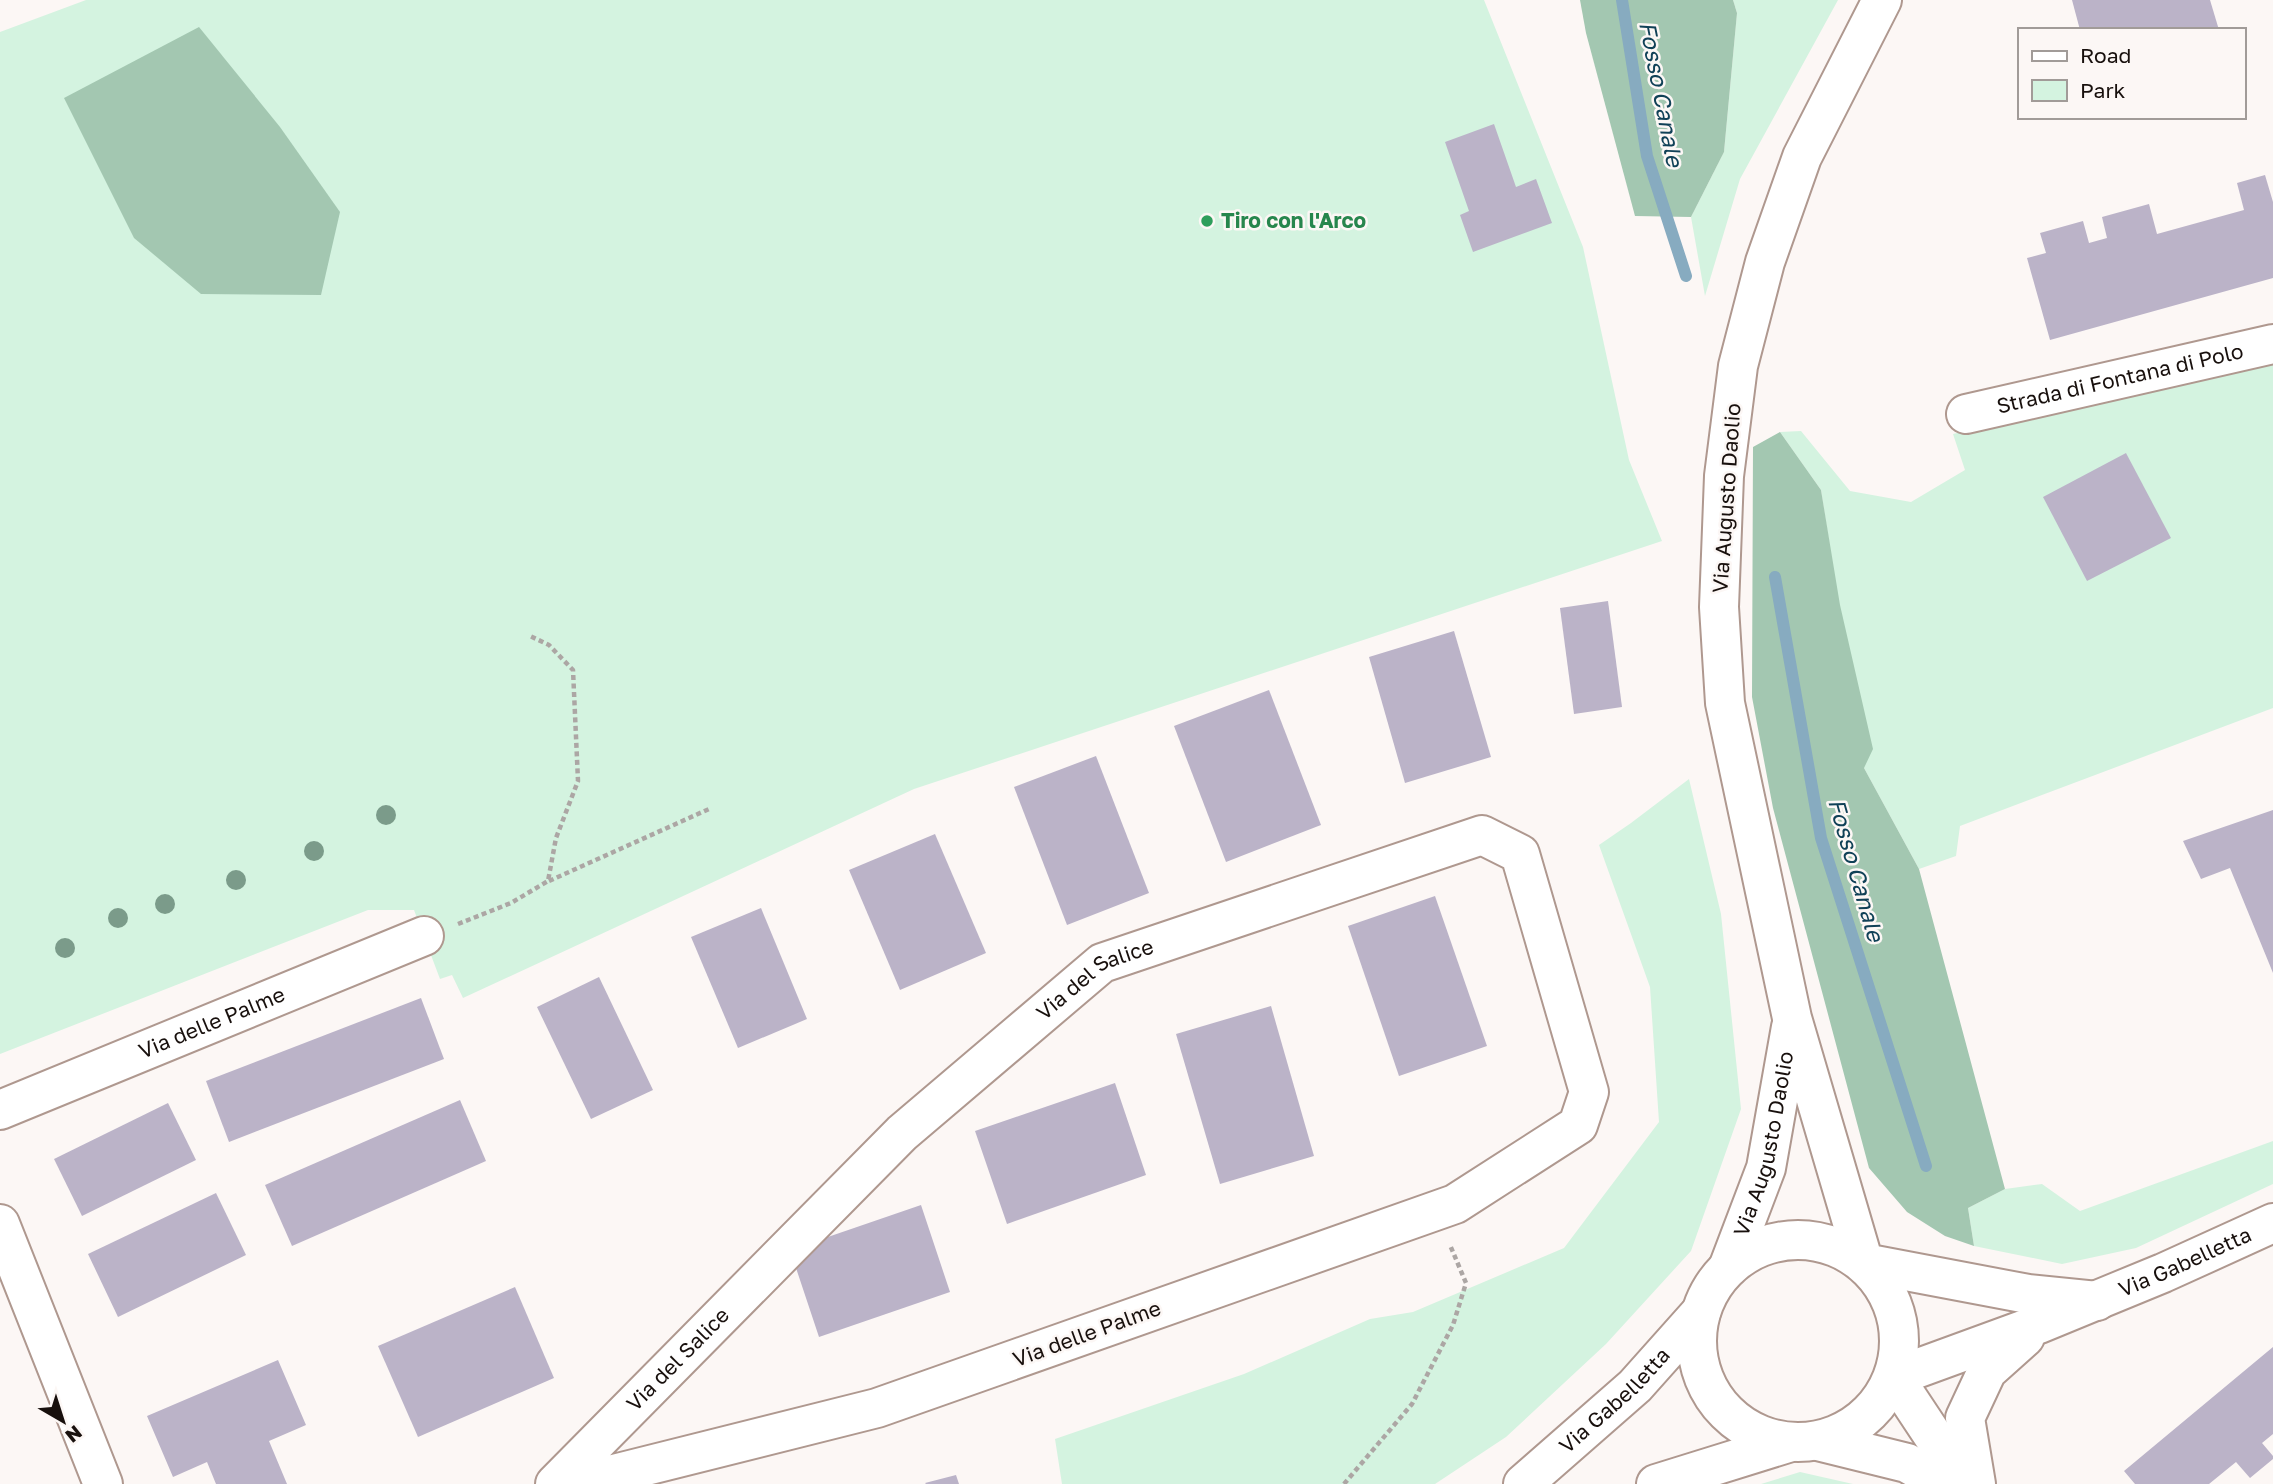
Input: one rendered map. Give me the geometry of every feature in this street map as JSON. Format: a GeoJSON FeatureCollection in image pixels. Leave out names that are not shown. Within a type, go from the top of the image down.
{"type":"FeatureCollection","features":[{"type":"Feature","properties":{"kind":"street","name":"Via Augusto Daolio"},"geometry":{"type":"LineString","coordinates":[[1864,1263],[1792,1018],[1725,703],[1719,607],[1724,477],[1738,366],[1765,262],[1802,157],[1882,0]]}},
{"type":"Feature","properties":{"kind":"street","name":"Strada di Fontana di Polo"},"geometry":{"type":"LineString","coordinates":[[1966,414],[2273,344]]}},
{"type":"Feature","properties":{"kind":"street","name":"Via del Salice"},"geometry":{"type":"LineString","coordinates":[[555,1484],[902,1133],[1102,962],[1482,835],[1520,854],[1589,1092],[1578,1125]]}},
{"type":"Feature","properties":{"kind":"street","name":"Via delle Palme"},"geometry":{"type":"LineString","coordinates":[[0,1110],[424,936]]}},
{"type":"Feature","properties":{"kind":"street","name":"Via Augusto Daolio"},"geometry":{"type":"LineString","coordinates":[[1728,1268],[1766,1168],[1792,1018]]}},
{"type":"Feature","properties":{"kind":"street","name":"Via delle Palme"},"geometry":{"type":"LineString","coordinates":[[574,1484],[877,1408],[1455,1204],[1578,1125]]}},
{"type":"Feature","properties":{"kind":"street","name":"Via Gabelletta"},"geometry":{"type":"LineString","coordinates":[[1841,1184],[1888,1240],[1963,1282]]}},
{"type":"Feature","properties":{"kind":"street","name":"Via Gabelletta"},"geometry":{"type":"LineString","coordinates":[[1894,1377],[2097,1301],[2273,1223]]}},
{"type":"Feature","properties":{"kind":"street"},"geometry":{"type":"LineString","coordinates":[[0,1224],[103,1484]]}},
{"type":"Feature","properties":{"kind":"street"},"geometry":{"type":"LineString","coordinates":[[1656,1484],[1804,1441],[1864,1419],[1894,1377],[1900,1346],[1897,1315],[1885,1287],[1864,1263],[1832,1245],[1796,1239],[1759,1248],[1728,1268],[1708,1296],[1701,1312],[1697,1348],[1705,1383],[1726,1413],[1756,1433],[1804,1441],[1907,1463],[1943,1484]]}},
{"type":"Feature","properties":{"kind":"street","name":"Via Gabelletta"},"geometry":{"type":"LineString","coordinates":[[1864,1263],[2028,1294],[2097,1301]]}},
{"type":"Feature","properties":{"kind":"street","name":"Via Gabelletta"},"geometry":{"type":"LineString","coordinates":[[1523,1484],[1635,1386],[1701,1312]]}},
{"type":"Feature","properties":{"kind":"street"},"geometry":{"type":"LineString","coordinates":[[1976,1484],[1965,1418],[1987,1371],[2039,1324]]}},
{"type":"Feature","properties":{"kind":"street"},"geometry":{"type":"LineString","coordinates":[[1894,1377],[1965,1484]]}},
{"type":"Feature","properties":{"kind":"path"},"geometry":{"type":"LineString","coordinates":[[528,635],[549,645],[573,670],[578,781],[556,838],[548,881]]}},
{"type":"Feature","properties":{"kind":"path"},"geometry":{"type":"LineString","coordinates":[[424,936],[511,903],[548,881],[709,809]]}},
{"type":"Feature","properties":{"kind":"path"},"geometry":{"type":"LineString","coordinates":[[1344,1484],[1412,1404],[1453,1325],[1466,1283],[1435,1210]]}},
{"type":"Feature","properties":{"kind":"green space"},"geometry":{"type":"Polygon","coordinates":[[[86,0],[1484,0],[1583,247],[1629,460],[1662,541],[914,789],[463,998],[452,975],[440,979],[414,910],[368,910],[0,1054],[0,32],[86,0]]]}},
{"type":"Feature","properties":{"kind":"green space"},"geometry":{"type":"Polygon","coordinates":[[[1580,0],[1733,0],[1737,13],[1724,152],[1691,217],[1635,216],[1586,33],[1580,0]]]}},
{"type":"Feature","properties":{"kind":"green space"},"geometry":{"type":"Polygon","coordinates":[[[1733,0],[1838,0],[1740,179],[1705,296],[1691,217],[1724,152],[1737,13],[1733,0]]]}},
{"type":"Feature","properties":{"kind":"green space"},"geometry":{"type":"Polygon","coordinates":[[[199,27],[280,127],[340,212],[321,295],[201,294],[134,238],[64,98],[199,27]]]}},
{"type":"Feature","properties":{"kind":"green space"},"geometry":{"type":"Polygon","coordinates":[[[2273,360],[2273,708],[1960,826],[1956,856],[1919,869],[1864,768],[1821,490],[1780,432],[1801,431],[1850,491],[1911,502],[1965,470],[1953,434],[2273,360]]]}},
{"type":"Feature","properties":{"kind":"green space"},"geometry":{"type":"Polygon","coordinates":[[[1780,432],[1821,490],[1840,605],[1873,749],[1864,768],[1919,869],[2005,1189],[1968,1208],[1974,1246],[1945,1236],[1907,1212],[1869,1168],[1773,808],[1752,697],[1753,447],[1780,432]]]}},
{"type":"Feature","properties":{"kind":"green space"},"geometry":{"type":"Polygon","coordinates":[[[1689,779],[1721,914],[1741,1109],[1691,1251],[1606,1344],[1506,1437],[1435,1484],[1062,1484],[1055,1439],[1244,1374],[1370,1319],[1413,1312],[1564,1248],[1659,1122],[1650,987],[1599,845],[1689,779]]]}},
{"type":"Feature","properties":{"kind":"green space"},"geometry":{"type":"Polygon","coordinates":[[[2273,1141],[2273,1184],[2136,1248],[2062,1264],[1974,1246],[1968,1208],[2005,1189],[2042,1184],[2080,1211],[2273,1141]]]}},
{"type":"Feature","properties":{"kind":"green space"},"geometry":{"type":"Polygon","coordinates":[[[1800,1472],[1853,1484],[1761,1484],[1800,1472]]]}},
{"type":"Feature","properties":{"kind":"building"},"geometry":{"type":"Polygon","coordinates":[[[2072,0],[2210,0],[2218,28],[2079,28],[2072,0]]]}},
{"type":"Feature","properties":{"kind":"building"},"geometry":{"type":"Polygon","coordinates":[[[1494,124],[1516,187],[1536,179],[1552,223],[1473,252],[1460,215],[1469,211],[1445,142],[1494,124]]]}},
{"type":"Feature","properties":{"kind":"building"},"geometry":{"type":"Polygon","coordinates":[[[2265,175],[2273,202],[2273,278],[2050,340],[2027,258],[2046,253],[2040,233],[2083,221],[2089,243],[2107,238],[2102,217],[2149,204],[2157,234],[2244,210],[2237,183],[2265,175]]]}},
{"type":"Feature","properties":{"kind":"building"},"geometry":{"type":"Polygon","coordinates":[[[2126,453],[2171,538],[2087,581],[2043,497],[2126,453]]]}},
{"type":"Feature","properties":{"kind":"building"},"geometry":{"type":"Polygon","coordinates":[[[1608,601],[1622,707],[1574,714],[1560,608],[1608,601]]]}},
{"type":"Feature","properties":{"kind":"building"},"geometry":{"type":"Polygon","coordinates":[[[1454,631],[1491,757],[1405,783],[1369,657],[1454,631]]]}},
{"type":"Feature","properties":{"kind":"building"},"geometry":{"type":"Polygon","coordinates":[[[1269,690],[1321,825],[1226,862],[1174,726],[1269,690]]]}},
{"type":"Feature","properties":{"kind":"building"},"geometry":{"type":"Polygon","coordinates":[[[1096,756],[1149,893],[1067,925],[1014,787],[1096,756]]]}},
{"type":"Feature","properties":{"kind":"building"},"geometry":{"type":"Polygon","coordinates":[[[2273,810],[2273,973],[2230,868],[2201,879],[2183,841],[2273,810]]]}},
{"type":"Feature","properties":{"kind":"building"},"geometry":{"type":"Polygon","coordinates":[[[935,834],[986,953],[900,990],[849,870],[935,834]]]}},
{"type":"Feature","properties":{"kind":"building"},"geometry":{"type":"Polygon","coordinates":[[[1435,896],[1487,1046],[1399,1076],[1348,926],[1435,896]]]}},
{"type":"Feature","properties":{"kind":"building"},"geometry":{"type":"Polygon","coordinates":[[[761,908],[807,1019],[738,1048],[691,937],[761,908]]]}},
{"type":"Feature","properties":{"kind":"building"},"geometry":{"type":"Polygon","coordinates":[[[599,977],[653,1090],[591,1119],[537,1007],[599,977]]]}},
{"type":"Feature","properties":{"kind":"building"},"geometry":{"type":"Polygon","coordinates":[[[421,998],[444,1059],[229,1142],[206,1081],[421,998]]]}},
{"type":"Feature","properties":{"kind":"building"},"geometry":{"type":"Polygon","coordinates":[[[1271,1006],[1314,1156],[1220,1184],[1176,1034],[1271,1006]]]}},
{"type":"Feature","properties":{"kind":"building"},"geometry":{"type":"Polygon","coordinates":[[[1115,1083],[1146,1175],[1007,1224],[975,1131],[1115,1083]]]}},
{"type":"Feature","properties":{"kind":"building"},"geometry":{"type":"Polygon","coordinates":[[[460,1100],[486,1161],[292,1246],[265,1185],[460,1100]]]}},
{"type":"Feature","properties":{"kind":"building"},"geometry":{"type":"Polygon","coordinates":[[[168,1103],[196,1160],[82,1216],[54,1159],[168,1103]]]}},
{"type":"Feature","properties":{"kind":"building"},"geometry":{"type":"Polygon","coordinates":[[[216,1193],[246,1255],[118,1317],[88,1254],[216,1193]]]}},
{"type":"Feature","properties":{"kind":"building"},"geometry":{"type":"Polygon","coordinates":[[[921,1205],[950,1292],[819,1337],[790,1250],[921,1205]]]}},
{"type":"Feature","properties":{"kind":"building"},"geometry":{"type":"Polygon","coordinates":[[[515,1287],[554,1378],[418,1437],[378,1346],[515,1287]]]}},
{"type":"Feature","properties":{"kind":"building"},"geometry":{"type":"Polygon","coordinates":[[[2273,1347],[2273,1434],[2262,1443],[2273,1459],[2250,1478],[2236,1462],[2209,1484],[2135,1484],[2124,1471],[2273,1347]]]}},
{"type":"Feature","properties":{"kind":"building"},"geometry":{"type":"Polygon","coordinates":[[[278,1360],[306,1425],[269,1441],[287,1484],[216,1484],[207,1462],[173,1477],[147,1416],[278,1360]]]}},
{"type":"Feature","properties":{"kind":"building"},"geometry":{"type":"Polygon","coordinates":[[[956,1475],[959,1484],[925,1483],[956,1475]]]}},
{"type":"Feature","properties":{"kind":"waterway","name":"Fosso Canale"},"geometry":{"type":"LineString","coordinates":[[1622,0],[1647,156],[1686,276]]}},
{"type":"Feature","properties":{"kind":"waterway","name":"Fosso Canale"},"geometry":{"type":"LineString","coordinates":[[1775,577],[1821,838],[1926,1166]]}},
{"type":"Feature","properties":{"kind":"place","name":"Tiro con l'Arco"},"geometry":{"type":"Point","coordinates":[1207,221]}}]}
